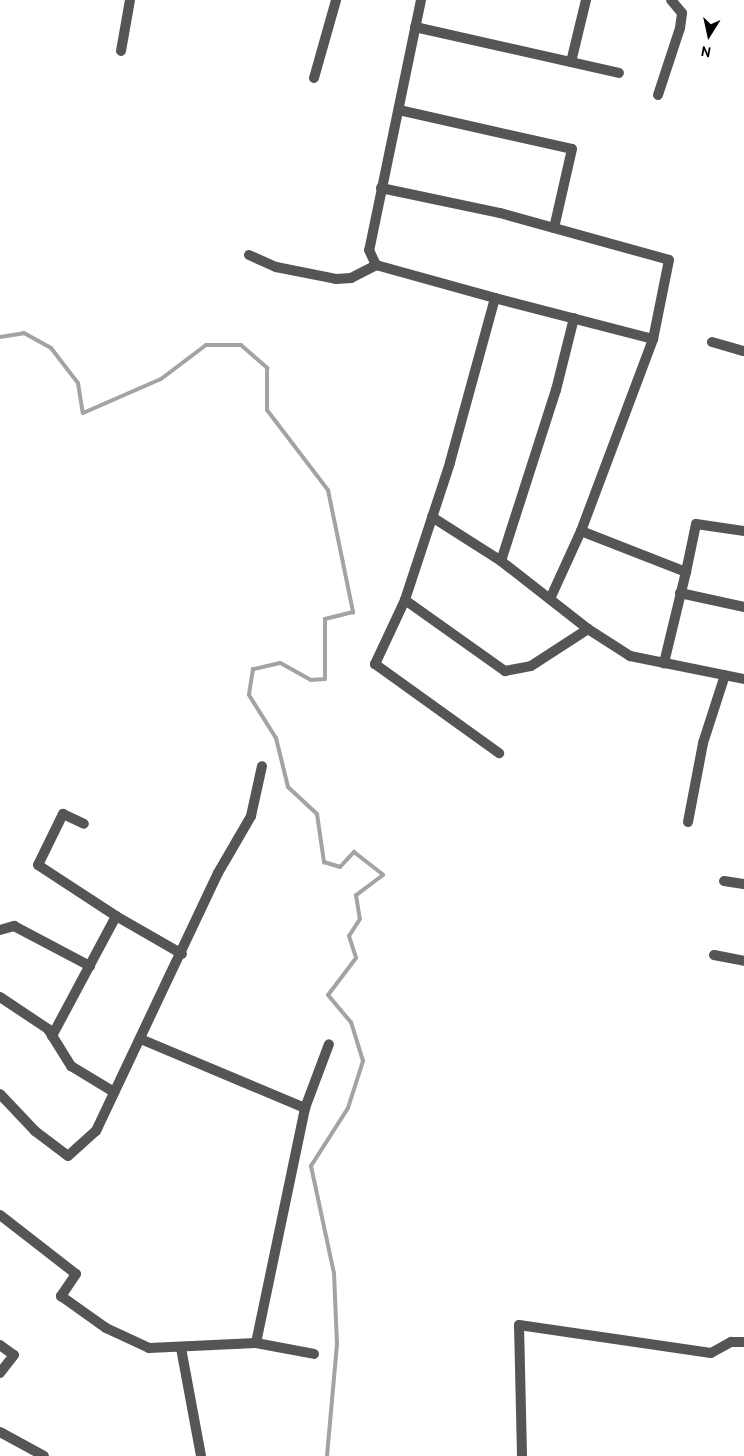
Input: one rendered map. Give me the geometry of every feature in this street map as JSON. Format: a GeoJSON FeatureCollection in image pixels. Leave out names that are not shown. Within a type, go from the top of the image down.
{"type":"FeatureCollection","features":[{"type":"Feature","properties":{"kind":"street"},"geometry":{"type":"LineString","coordinates":[[121,51],[130,0]]}},
{"type":"Feature","properties":{"kind":"street"},"geometry":{"type":"LineString","coordinates":[[314,78],[336,0]]}},
{"type":"Feature","properties":{"kind":"street"},"geometry":{"type":"LineString","coordinates":[[376,265],[369,250],[380,188],[399,110],[421,0]]}},
{"type":"Feature","properties":{"kind":"street"},"geometry":{"type":"LineString","coordinates":[[571,62],[586,0]]}},
{"type":"Feature","properties":{"kind":"street"},"geometry":{"type":"LineString","coordinates":[[658,95],[680,28],[682,14],[671,0]]}},
{"type":"Feature","properties":{"kind":"street"},"geometry":{"type":"LineString","coordinates":[[415,27],[619,73]]}},
{"type":"Feature","properties":{"kind":"street"},"geometry":{"type":"LineString","coordinates":[[399,110],[572,149],[554,228]]}},
{"type":"Feature","properties":{"kind":"street"},"geometry":{"type":"LineString","coordinates":[[380,188],[554,228],[669,260],[653,339],[581,532],[550,599]]}},
{"type":"Feature","properties":{"kind":"street"},"geometry":{"type":"LineString","coordinates":[[249,255],[276,267],[336,279],[351,278],[376,265],[653,339]]}},
{"type":"Feature","properties":{"kind":"street"},"geometry":{"type":"LineString","coordinates":[[495,298],[432,517],[405,600],[375,664],[499,753]]}},
{"type":"Feature","properties":{"kind":"street"},"geometry":{"type":"LineString","coordinates":[[501,561],[556,390],[574,318]]}},
{"type":"Feature","properties":{"kind":"street"},"geometry":{"type":"LineString","coordinates":[[712,342],[744,351]]}},
{"type":"Feature","properties":{"kind":"street"},"geometry":{"type":"LineString","coordinates":[[432,517],[501,561],[588,629],[630,656],[744,679]]}},
{"type":"Feature","properties":{"kind":"street"},"geometry":{"type":"LineString","coordinates":[[664,663],[696,524],[744,531]]}},
{"type":"Feature","properties":{"kind":"street"},"geometry":{"type":"LineString","coordinates":[[581,532],[686,572]]}},
{"type":"Feature","properties":{"kind":"street"},"geometry":{"type":"LineString","coordinates":[[680,593],[744,607]]}},
{"type":"Feature","properties":{"kind":"street"},"geometry":{"type":"LineString","coordinates":[[405,600],[505,671],[531,666],[588,629]]}},
{"type":"Feature","properties":{"kind":"street"},"geometry":{"type":"LineString","coordinates":[[688,822],[703,743],[725,675]]}},
{"type":"Feature","properties":{"kind":"street"},"geometry":{"type":"LineString","coordinates":[[0,1094],[35,1132],[68,1156],[96,1131],[114,1092],[143,1040],[218,873],[250,816],[262,766]]}},
{"type":"Feature","properties":{"kind":"street"},"geometry":{"type":"LineString","coordinates":[[84,824],[63,814],[38,865],[116,916],[182,954]]}},
{"type":"Feature","properties":{"kind":"street"},"geometry":{"type":"LineString","coordinates":[[724,881],[744,884]]}},
{"type":"Feature","properties":{"kind":"street"},"geometry":{"type":"LineString","coordinates":[[52,1036],[116,916]]}},
{"type":"Feature","properties":{"kind":"street"},"geometry":{"type":"LineString","coordinates":[[0,930],[14,926],[90,966]]}},
{"type":"Feature","properties":{"kind":"street"},"geometry":{"type":"LineString","coordinates":[[714,955],[744,960]]}},
{"type":"Feature","properties":{"kind":"street"},"geometry":{"type":"LineString","coordinates":[[0,997],[52,1036],[71,1066],[114,1092]]}},
{"type":"Feature","properties":{"kind":"street"},"geometry":{"type":"LineString","coordinates":[[143,1040],[305,1108]]}},
{"type":"Feature","properties":{"kind":"street"},"geometry":{"type":"LineString","coordinates":[[256,1343],[305,1108],[329,1044]]}},
{"type":"Feature","properties":{"kind":"street"},"geometry":{"type":"LineString","coordinates":[[0,1215],[76,1274],[61,1296],[106,1328],[149,1348],[256,1343],[314,1354]]}},
{"type":"Feature","properties":{"kind":"street"},"geometry":{"type":"LineString","coordinates":[[522,1456],[519,1325],[711,1353],[731,1342],[744,1342]]}},
{"type":"Feature","properties":{"kind":"street"},"geometry":{"type":"LineString","coordinates":[[0,1345],[14,1355],[0,1373]]}},
{"type":"Feature","properties":{"kind":"street"},"geometry":{"type":"LineString","coordinates":[[181,1348],[201,1456]]}},
{"type":"Feature","properties":{"kind":"street"},"geometry":{"type":"LineString","coordinates":[[0,1432],[44,1456]]}},
{"type":"Feature","properties":{"kind":"waterway"},"geometry":{"type":"LineString","coordinates":[[0,337],[24,333],[51,348],[78,383],[83,413],[161,379],[206,345],[241,345],[267,368],[267,410],[328,490],[353,612],[325,619],[325,679],[311,680],[280,663],[253,669],[249,695],[276,738],[288,787],[317,814],[324,862],[340,867],[354,852],[383,875],[356,895],[360,919],[349,936],[356,958],[328,995],[351,1022],[363,1061],[348,1108],[311,1166],[334,1273],[337,1344],[327,1456]]}}]}
